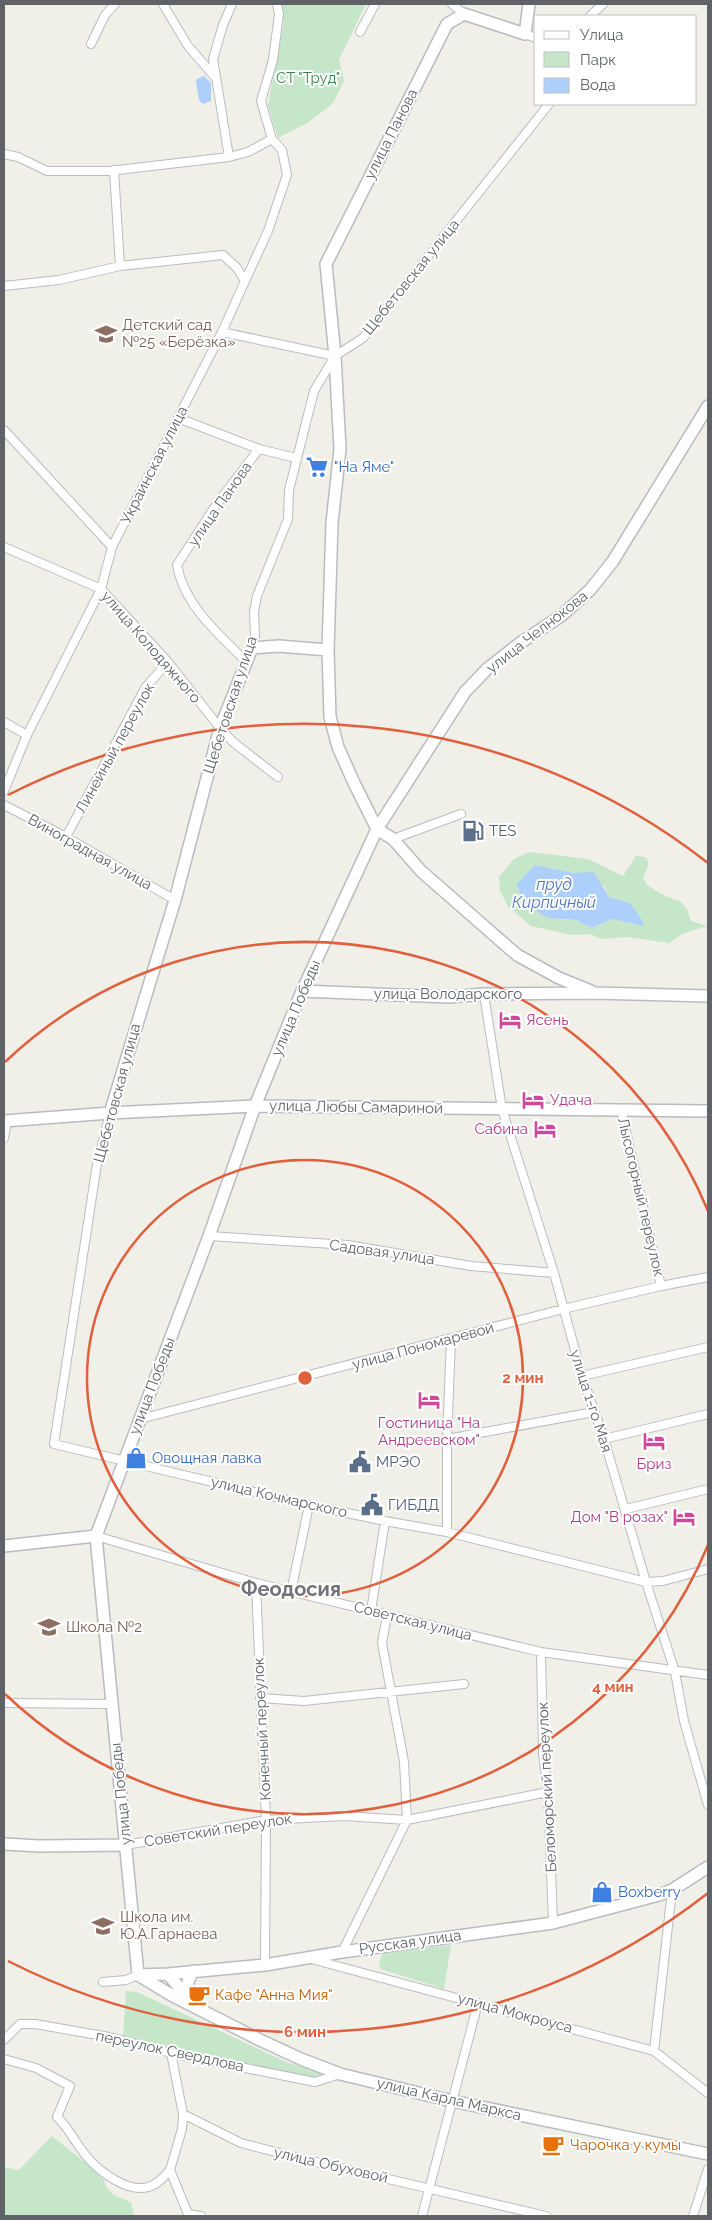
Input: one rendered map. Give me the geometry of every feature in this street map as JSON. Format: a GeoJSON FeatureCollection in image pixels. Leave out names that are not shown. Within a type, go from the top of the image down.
{"type":"FeatureCollection","features":[{"type":"Feature","properties":{"kind":"main road"},"geometry":{"type":"LineString","coordinates":[[464,14],[524,34],[529,4]]}},
{"type":"Feature","properties":{"kind":"main road","name":"улица Панова"},"geometry":{"type":"LineString","coordinates":[[377,829],[338,746],[330,717],[328,650],[332,522],[340,449],[326,264],[447,24],[464,14]]}},
{"type":"Feature","properties":{"kind":"main road","name":"улица Челнокова"},"geometry":{"type":"LineString","coordinates":[[377,829],[465,692],[487,669],[520,643],[561,616],[590,590],[613,561],[708,406]]}},
{"type":"Feature","properties":{"kind":"main road"},"geometry":{"type":"LineString","coordinates":[[252,648],[279,646],[328,650]]}},
{"type":"Feature","properties":{"kind":"main road","name":"Щебетовская улица"},"geometry":{"type":"LineString","coordinates":[[110,1112],[175,900],[220,728],[252,648]]}},
{"type":"Feature","properties":{"kind":"main road","name":"улица Володарского"},"geometry":{"type":"LineString","coordinates":[[377,829],[393,839],[421,871],[518,955],[559,978],[595,993]]}},
{"type":"Feature","properties":{"kind":"main road","name":"улица Победы"},"geometry":{"type":"LineString","coordinates":[[138,1975],[96,1536],[208,1236],[254,1106],[302,991],[377,829]]}},
{"type":"Feature","properties":{"kind":"main road","name":"улица Володарского"},"geometry":{"type":"LineString","coordinates":[[302,991],[449,997],[484,994],[595,993],[708,996]]}},
{"type":"Feature","properties":{"kind":"main road","name":"улица Любы Самариной"},"geometry":{"type":"LineString","coordinates":[[6,1120],[110,1112],[254,1106],[708,1111]]}},
{"type":"Feature","properties":{"kind":"main road","name":"Советская улица"},"geometry":{"type":"LineString","coordinates":[[4,1546],[96,1536]]}},
{"type":"Feature","properties":{"kind":"main road"},"geometry":{"type":"LineString","coordinates":[[4,1844],[39,1846],[126,1841]]}},
{"type":"Feature","properties":{"kind":"main road","name":"Русская улица"},"geometry":{"type":"LineString","coordinates":[[138,1975],[265,1965],[553,1922],[631,1903],[672,1890],[708,1867]]}},
{"type":"Feature","properties":{"kind":"main road"},"geometry":{"type":"LineString","coordinates":[[193,1971],[186,1983],[188,1992],[200,2010]]}},
{"type":"Feature","properties":{"kind":"main road","name":"улица Карла Маркса"},"geometry":{"type":"LineString","coordinates":[[168,1974],[178,1988],[200,2010]]}},
{"type":"Feature","properties":{"kind":"main road","name":"улица Карла Маркса"},"geometry":{"type":"LineString","coordinates":[[138,1975],[200,2010],[301,2059],[340,2074],[452,2101],[708,2154]]}},
{"type":"Feature","properties":{"kind":"street"},"geometry":{"type":"LineString","coordinates":[[91,44],[105,15],[115,4]]}},
{"type":"Feature","properties":{"kind":"street"},"geometry":{"type":"LineString","coordinates":[[163,4],[188,46],[216,77]]}},
{"type":"Feature","properties":{"kind":"street"},"geometry":{"type":"LineString","coordinates":[[229,157],[213,59],[223,25],[232,4]]}},
{"type":"Feature","properties":{"kind":"street","name":"Украинская улица"},"geometry":{"type":"LineString","coordinates":[[4,791],[27,734],[101,589],[112,547],[222,332],[268,231],[288,175],[282,150],[272,139],[262,101],[273,60],[279,14],[277,4]]}},
{"type":"Feature","properties":{"kind":"street"},"geometry":{"type":"LineString","coordinates":[[360,32],[375,4]]}},
{"type":"Feature","properties":{"kind":"street"},"geometry":{"type":"LineString","coordinates":[[452,4],[464,14]]}},
{"type":"Feature","properties":{"kind":"street"},"geometry":{"type":"LineString","coordinates":[[591,15],[603,4]]}},
{"type":"Feature","properties":{"kind":"street"},"geometry":{"type":"LineString","coordinates":[[524,34],[534,37]]}},
{"type":"Feature","properties":{"kind":"street","name":"Щебетовская улица"},"geometry":{"type":"LineString","coordinates":[[252,648],[255,635],[254,612],[257,596],[288,519],[289,490],[314,390],[334,356],[363,338],[549,105]]}},
{"type":"Feature","properties":{"kind":"street"},"geometry":{"type":"LineString","coordinates":[[4,154],[18,157],[47,171],[114,170],[229,157],[248,152],[272,139]]}},
{"type":"Feature","properties":{"kind":"street"},"geometry":{"type":"LineString","coordinates":[[114,170],[120,266]]}},
{"type":"Feature","properties":{"kind":"street"},"geometry":{"type":"LineString","coordinates":[[4,286],[59,280],[120,266],[222,255],[237,268],[245,281]]}},
{"type":"Feature","properties":{"kind":"street"},"geometry":{"type":"LineString","coordinates":[[222,332],[334,356]]}},
{"type":"Feature","properties":{"kind":"street"},"geometry":{"type":"LineString","coordinates":[[178,418],[260,449]]}},
{"type":"Feature","properties":{"kind":"street"},"geometry":{"type":"LineString","coordinates":[[4,430],[112,547]]}},
{"type":"Feature","properties":{"kind":"street","name":"улица Панова"},"geometry":{"type":"LineString","coordinates":[[246,662],[209,626],[180,581],[177,565],[216,505],[260,449],[296,458]]}},
{"type":"Feature","properties":{"kind":"street","name":"улица Колодяжного"},"geometry":{"type":"LineString","coordinates":[[4,547],[101,589],[168,662],[233,742],[278,777]]}},
{"type":"Feature","properties":{"kind":"street","name":"Линейный переулок"},"geometry":{"type":"LineString","coordinates":[[66,837],[145,688],[168,662]]}},
{"type":"Feature","properties":{"kind":"street"},"geometry":{"type":"LineString","coordinates":[[4,722],[27,734]]}},
{"type":"Feature","properties":{"kind":"street","name":"Виноградная улица"},"geometry":{"type":"LineString","coordinates":[[4,805],[66,837],[175,900]]}},
{"type":"Feature","properties":{"kind":"street"},"geometry":{"type":"LineString","coordinates":[[393,839],[461,814]]}},
{"type":"Feature","properties":{"kind":"street","name":"улица 1-го Мая"},"geometry":{"type":"LineString","coordinates":[[484,994],[502,1109],[554,1273],[582,1376],[604,1439],[646,1582],[675,1672],[684,1721],[708,1805]]}},
{"type":"Feature","properties":{"kind":"street","name":"Лысогорный переулок"},"geometry":{"type":"LineString","coordinates":[[621,1109],[661,1286]]}},
{"type":"Feature","properties":{"kind":"street","name":"Щебетовская улица"},"geometry":{"type":"LineString","coordinates":[[54,1444],[97,1164],[110,1112]]}},
{"type":"Feature","properties":{"kind":"street"},"geometry":{"type":"LineString","coordinates":[[4,1138],[6,1120]]}},
{"type":"Feature","properties":{"kind":"street","name":"Садовая улица"},"geometry":{"type":"LineString","coordinates":[[208,1236],[348,1245],[471,1266],[554,1273]]}},
{"type":"Feature","properties":{"kind":"street","name":"улица Пономаревой"},"geometry":{"type":"LineString","coordinates":[[140,1419],[563,1309],[708,1277]]}},
{"type":"Feature","properties":{"kind":"street"},"geometry":{"type":"LineString","coordinates":[[447,1532],[451,1339]]}},
{"type":"Feature","properties":{"kind":"street"},"geometry":{"type":"LineString","coordinates":[[582,1376],[708,1347]]}},
{"type":"Feature","properties":{"kind":"street"},"geometry":{"type":"LineString","coordinates":[[448,1439],[594,1412]]}},
{"type":"Feature","properties":{"kind":"street"},"geometry":{"type":"LineString","coordinates":[[604,1439],[708,1414]]}},
{"type":"Feature","properties":{"kind":"street","name":"улица Кочмарского"},"geometry":{"type":"LineString","coordinates":[[54,1444],[385,1522],[447,1532],[646,1582],[663,1582],[708,1569]]}},
{"type":"Feature","properties":{"kind":"street"},"geometry":{"type":"LineString","coordinates":[[626,1510],[708,1489]]}},
{"type":"Feature","properties":{"kind":"street"},"geometry":{"type":"LineString","coordinates":[[291,1592],[310,1505]]}},
{"type":"Feature","properties":{"kind":"street"},"geometry":{"type":"LineString","coordinates":[[371,1611],[385,1522]]}},
{"type":"Feature","properties":{"kind":"street","name":"Советская улица"},"geometry":{"type":"LineString","coordinates":[[96,1536],[256,1584],[540,1652],[675,1672],[708,1675]]}},
{"type":"Feature","properties":{"kind":"street","name":"Конечный переулок"},"geometry":{"type":"LineString","coordinates":[[256,1584],[266,1820],[265,1965]]}},
{"type":"Feature","properties":{"kind":"street"},"geometry":{"type":"LineString","coordinates":[[342,1952],[407,1820],[404,1762],[382,1643],[386,1615]]}},
{"type":"Feature","properties":{"kind":"street","name":"Беломорский переулок"},"geometry":{"type":"LineString","coordinates":[[540,1652],[543,1754],[548,1792],[553,1922]]}},
{"type":"Feature","properties":{"kind":"street"},"geometry":{"type":"LineString","coordinates":[[260,1698],[304,1701],[464,1684]]}},
{"type":"Feature","properties":{"kind":"street"},"geometry":{"type":"LineString","coordinates":[[4,1703],[112,1704]]}},
{"type":"Feature","properties":{"kind":"street","name":"Советский переулок"},"geometry":{"type":"LineString","coordinates":[[126,1841],[266,1820],[344,1816],[407,1820],[548,1792]]}},
{"type":"Feature","properties":{"kind":"street"},"geometry":{"type":"LineString","coordinates":[[654,2051],[672,1890]]}},
{"type":"Feature","properties":{"kind":"street","name":"улица Мокроуса"},"geometry":{"type":"LineString","coordinates":[[310,1958],[654,2051],[708,2092]]}},
{"type":"Feature","properties":{"kind":"street","name":"Русская улица"},"geometry":{"type":"LineString","coordinates":[[103,1982],[126,1980],[138,1975]]}},
{"type":"Feature","properties":{"kind":"street"},"geometry":{"type":"LineString","coordinates":[[422,2216],[478,2003]]}},
{"type":"Feature","properties":{"kind":"street","name":"переулок Свердлова"},"geometry":{"type":"LineString","coordinates":[[4,2040],[20,2024],[36,2024],[109,2037],[171,2053],[315,2082],[340,2074]]}},
{"type":"Feature","properties":{"kind":"street"},"geometry":{"type":"LineString","coordinates":[[4,2059],[36,2068],[70,2086],[57,2116],[87,2157],[107,2174],[136,2188],[148,2187],[160,2181],[170,2170],[182,2129],[183,2114],[171,2053]]}},
{"type":"Feature","properties":{"kind":"street","name":"улица Обуховой"},"geometry":{"type":"LineString","coordinates":[[183,2114],[215,2132],[241,2142],[299,2158],[546,2216]]}},
{"type":"Feature","properties":{"kind":"street"},"geometry":{"type":"LineString","coordinates":[[170,2170],[189,2215],[201,2216]]}},
{"type":"Feature","properties":{"kind":"street"},"geometry":{"type":"LineString","coordinates":[[693,2216],[708,2170]]}},
{"type":"Feature","properties":{"kind":"green space","name":"СТ \"Труд\""},"geometry":{"type":"Polygon","coordinates":[[[282,4],[366,4],[339,60],[344,81],[333,103],[309,122],[278,138],[268,105],[284,22],[282,4]]]}},
{"type":"Feature","properties":{"kind":"green space"},"geometry":{"type":"Polygon","coordinates":[[[529,852],[588,859],[623,876],[636,856],[646,857],[649,864],[643,878],[647,885],[665,896],[680,901],[687,909],[691,921],[707,926],[682,934],[669,943],[627,937],[602,939],[590,934],[572,935],[531,926],[508,906],[500,891],[499,877],[514,859],[529,852]],[[534,865],[565,920],[576,920],[591,928],[612,919],[643,926],[630,903],[609,897],[604,886],[574,873],[534,865]]]}},
{"type":"Feature","properties":{"kind":"green space"},"geometry":{"type":"Polygon","coordinates":[[[451,1945],[444,1989],[381,1969],[379,1963],[383,1953],[451,1945]]]}},
{"type":"Feature","properties":{"kind":"green space"},"geometry":{"type":"Polygon","coordinates":[[[126,1991],[137,1992],[286,2062],[324,2073],[317,2079],[123,2039],[126,1991]]]}},
{"type":"Feature","properties":{"kind":"green space"},"geometry":{"type":"Polygon","coordinates":[[[52,2136],[103,2177],[109,2191],[131,2202],[134,2216],[4,2216],[4,2167],[19,2170],[52,2136]]]}},
{"type":"Feature","properties":{"kind":"water"},"geometry":{"type":"Polygon","coordinates":[[[204,76],[211,83],[211,101],[203,104],[199,100],[196,82],[197,79],[204,76]]]}},
{"type":"Feature","properties":{"kind":"water","name":"пруд Кирпичный"},"geometry":{"type":"Polygon","coordinates":[[[535,865],[574,873],[594,872],[609,897],[630,903],[642,920],[643,926],[612,919],[591,928],[576,920],[548,918],[523,903],[517,884],[535,865]]]}},
{"type":"Feature","properties":{"kind":"place","name":"Детский сад №25 «Берёзка»"},"geometry":{"type":"Point","coordinates":[106,334]}},
{"type":"Feature","properties":{"kind":"place","name":"\"На Яме\""},"geometry":{"type":"Point","coordinates":[317,467]}},
{"type":"Feature","properties":{"kind":"place","name":"TES"},"geometry":{"type":"Point","coordinates":[473,831]}},
{"type":"Feature","properties":{"kind":"place","name":"Ясень"},"geometry":{"type":"Point","coordinates":[510,1020]}},
{"type":"Feature","properties":{"kind":"place","name":"Удача"},"geometry":{"type":"Point","coordinates":[533,1100]}},
{"type":"Feature","properties":{"kind":"place","name":"Сабина"},"geometry":{"type":"Point","coordinates":[545,1129]}},
{"type":"Feature","properties":{"kind":"place","name":"Гостиница \"На Андреевском\""},"geometry":{"type":"Point","coordinates":[429,1400]}},
{"type":"Feature","properties":{"kind":"place","name":"Бриз"},"geometry":{"type":"Point","coordinates":[654,1441]}},
{"type":"Feature","properties":{"kind":"place","name":"Овощная лавка"},"geometry":{"type":"Point","coordinates":[136,1458]}},
{"type":"Feature","properties":{"kind":"place","name":"МРЭО"},"geometry":{"type":"Point","coordinates":[360,1462]}},
{"type":"Feature","properties":{"kind":"place","name":"ГИБДД"},"geometry":{"type":"Point","coordinates":[372,1505]}},
{"type":"Feature","properties":{"kind":"place","name":"Дом \"В розах\""},"geometry":{"type":"Point","coordinates":[684,1517]}},
{"type":"Feature","properties":{"kind":"place","name":"Школа №2"},"geometry":{"type":"Point","coordinates":[49,1627]}},
{"type":"Feature","properties":{"kind":"place","name":"Boxberry"},"geometry":{"type":"Point","coordinates":[602,1892]}},
{"type":"Feature","properties":{"kind":"place","name":"Школа им. Ю.А.Гарнаева"},"geometry":{"type":"Point","coordinates":[103,1926]}},
{"type":"Feature","properties":{"kind":"place","name":"Кафе \"Анна Мия\""},"geometry":{"type":"Point","coordinates":[199,1995]}},
{"type":"Feature","properties":{"kind":"place","name":"Чарочка у кумы"},"geometry":{"type":"Point","coordinates":[553,2145]}},
{"type":"Feature","properties":{"kind":"district","name":"Феодосия"},"geometry":{"type":"Point","coordinates":[291,1589]}}]}
